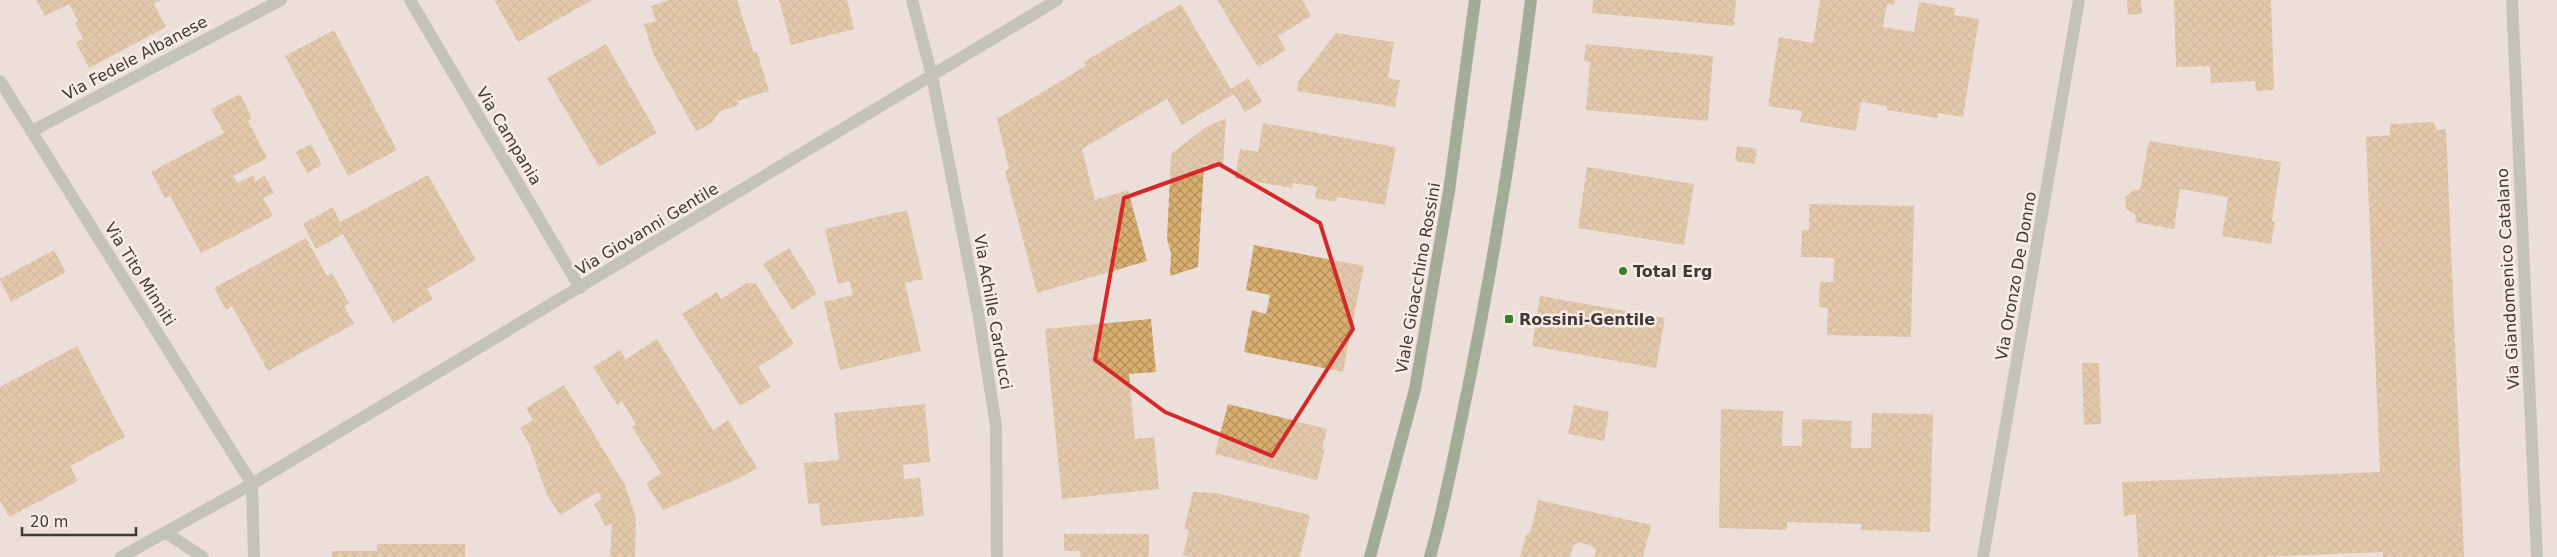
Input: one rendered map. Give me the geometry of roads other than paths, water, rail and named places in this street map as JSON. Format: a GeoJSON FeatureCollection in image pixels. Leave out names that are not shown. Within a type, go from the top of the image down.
{"type":"FeatureCollection","features":[{"type":"Feature","properties":{"kind":"main road","name":"Viale Gioacchino Rossini"},"geometry":{"type":"LineString","coordinates":[[1370,557],[1415,389],[1449,191],[1475,0]]}},
{"type":"Feature","properties":{"kind":"main road"},"geometry":{"type":"LineString","coordinates":[[1430,557],[1441,518],[1483,315],[1516,121],[1531,0]]}},
{"type":"Feature","properties":{"kind":"street","name":"Via Fedele Albanese"},"geometry":{"type":"LineString","coordinates":[[32,131],[281,0]]}},
{"type":"Feature","properties":{"kind":"street","name":"Via Campania"},"geometry":{"type":"LineString","coordinates":[[410,0],[580,288]]}},
{"type":"Feature","properties":{"kind":"street","name":"Via Achille Carducci"},"geometry":{"type":"LineString","coordinates":[[912,0],[932,76],[978,312],[996,426],[997,557]]}},
{"type":"Feature","properties":{"kind":"street","name":"Via Giovanni Gentile"},"geometry":{"type":"LineString","coordinates":[[121,557],[252,484],[1057,0]]}},
{"type":"Feature","properties":{"kind":"street","name":"Via Oronzo De Donno"},"geometry":{"type":"LineString","coordinates":[[1982,557],[2079,0]]}},
{"type":"Feature","properties":{"kind":"street","name":"Via Giandomenico Catalano"},"geometry":{"type":"LineString","coordinates":[[2512,0],[2536,557]]}},
{"type":"Feature","properties":{"kind":"street","name":"Via Tito Minniti"},"geometry":{"type":"LineString","coordinates":[[0,80],[252,484]]}},
{"type":"Feature","properties":{"kind":"street"},"geometry":{"type":"LineString","coordinates":[[252,484],[254,557]]}},
{"type":"Feature","properties":{"kind":"street"},"geometry":{"type":"LineString","coordinates":[[166,533],[203,557]]}},
{"type":"Feature","properties":{"kind":"place","name":"Total Erg"},"geometry":{"type":"Point","coordinates":[1623,271]}},
{"type":"Feature","properties":{"kind":"place","name":"Rossini-Gentile"},"geometry":{"type":"Point","coordinates":[1509,319]}}]}
